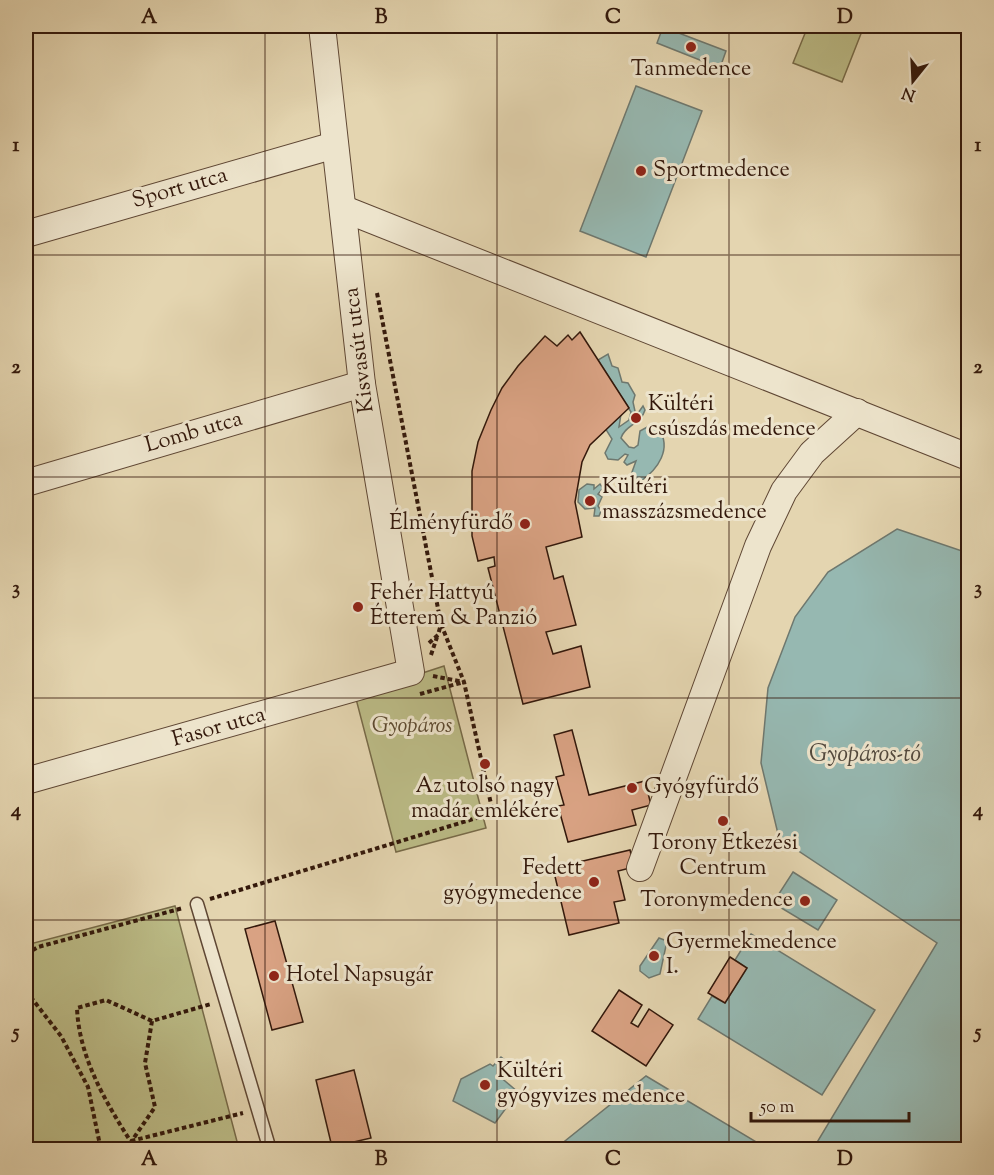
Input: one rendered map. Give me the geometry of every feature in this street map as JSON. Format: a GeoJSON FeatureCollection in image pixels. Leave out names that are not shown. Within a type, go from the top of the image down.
{"type":"FeatureCollection","features":[{"type":"Feature","properties":{"kind":"street","name":"Kisvasút utca"},"geometry":{"type":"LineString","coordinates":[[322,26],[362,384],[411,672]]}},
{"type":"Feature","properties":{"kind":"street","name":"Sport utca"},"geometry":{"type":"LineString","coordinates":[[26,234],[335,145]]}},
{"type":"Feature","properties":{"kind":"street"},"geometry":{"type":"LineString","coordinates":[[344,209],[969,457]]}},
{"type":"Feature","properties":{"kind":"street","name":"Lomb utca"},"geometry":{"type":"LineString","coordinates":[[26,483],[362,384]]}},
{"type":"Feature","properties":{"kind":"street"},"geometry":{"type":"LineString","coordinates":[[640,868],[758,546],[784,491],[812,453],[857,412]]}},
{"type":"Feature","properties":{"kind":"street","name":"Fasor utca"},"geometry":{"type":"LineString","coordinates":[[26,781],[411,672]]}},
{"type":"Feature","properties":{"kind":"lane"},"geometry":{"type":"LineString","coordinates":[[197,904],[270,1149]]}},
{"type":"Feature","properties":{"kind":"path"},"geometry":{"type":"LineString","coordinates":[[26,954],[38,947],[197,904],[494,813],[464,682],[441,624],[376,288]]}},
{"type":"Feature","properties":{"kind":"path"},"geometry":{"type":"LineString","coordinates":[[411,672],[464,682]]}},
{"type":"Feature","properties":{"kind":"path"},"geometry":{"type":"LineString","coordinates":[[26,991],[61,1036],[84,1078],[101,1149]]}},
{"type":"Feature","properties":{"kind":"path"},"geometry":{"type":"LineString","coordinates":[[131,1142],[101,1095],[78,1030],[77,1008],[106,1000],[152,1021],[226,999]]}},
{"type":"Feature","properties":{"kind":"path"},"geometry":{"type":"LineString","coordinates":[[131,1142],[155,1107],[145,1063],[152,1021]]}},
{"type":"Feature","properties":{"kind":"path"},"geometry":{"type":"LineString","coordinates":[[131,1142],[259,1110]]}},
{"type":"Feature","properties":{"kind":"green space"},"geometry":{"type":"Polygon","coordinates":[[[808,26],[864,26],[842,82],[793,63],[808,26]]]}},
{"type":"Feature","properties":{"kind":"green space","name":"Gyopáros"},"geometry":{"type":"Polygon","coordinates":[[[444,666],[486,828],[396,852],[355,695],[444,666]]]}},
{"type":"Feature","properties":{"kind":"green space"},"geometry":{"type":"Polygon","coordinates":[[[175,906],[239,1149],[26,1149],[26,945],[175,906]]]}},
{"type":"Feature","properties":{"kind":"water","name":"Tanmedence"},"geometry":{"type":"Polygon","coordinates":[[[663,27],[726,51],[720,68],[657,43],[663,27]]]}},
{"type":"Feature","properties":{"kind":"water","name":"Sportmedence"},"geometry":{"type":"Polygon","coordinates":[[[636,86],[702,111],[646,257],[580,231],[636,86]]]}},
{"type":"Feature","properties":{"kind":"water","name":"Kültéri csúszdás medence"},"geometry":{"type":"Polygon","coordinates":[[[608,354],[612,366],[618,368],[622,382],[628,383],[635,395],[633,402],[636,416],[643,406],[645,410],[621,438],[629,447],[634,448],[638,445],[640,431],[649,426],[659,429],[663,436],[664,451],[658,465],[641,481],[631,475],[636,461],[627,465],[624,462],[628,455],[625,454],[618,460],[608,459],[605,453],[612,439],[605,428],[621,414],[619,427],[629,420],[631,412],[598,360],[608,354]]]}},
{"type":"Feature","properties":{"kind":"water","name":"Kültéri masszázsmedence"},"geometry":{"type":"Polygon","coordinates":[[[587,484],[594,485],[594,489],[600,484],[603,488],[598,494],[602,497],[598,506],[601,511],[599,516],[594,516],[595,508],[585,509],[578,502],[579,490],[587,484]]]}},
{"type":"Feature","properties":{"kind":"water","name":"Gyopáros-tó"},"geometry":{"type":"Polygon","coordinates":[[[897,529],[968,553],[968,1149],[813,1149],[937,943],[779,838],[761,763],[768,688],[795,617],[828,572],[897,529]]]}},
{"type":"Feature","properties":{"kind":"water","name":"Toronymedence"},"geometry":{"type":"Polygon","coordinates":[[[793,872],[837,900],[818,930],[773,903],[793,872]]]}},
{"type":"Feature","properties":{"kind":"water"},"geometry":{"type":"Polygon","coordinates":[[[751,934],[875,1010],[822,1095],[698,1019],[712,996],[725,1003],[747,968],[735,960],[751,934]]]}},
{"type":"Feature","properties":{"kind":"water","name":"Gyermekmedence I."},"geometry":{"type":"Polygon","coordinates":[[[659,938],[667,941],[660,974],[649,978],[640,971],[640,966],[659,938]]]}},
{"type":"Feature","properties":{"kind":"water","name":"Kültéri gyógyvizes medence"},"geometry":{"type":"Polygon","coordinates":[[[501,1057],[509,1063],[499,1076],[518,1092],[495,1123],[453,1101],[461,1079],[490,1064],[493,1066],[501,1057]]]}},
{"type":"Feature","properties":{"kind":"water"},"geometry":{"type":"Polygon","coordinates":[[[646,1076],[768,1149],[555,1149],[646,1076]]]}},
{"type":"Feature","properties":{"kind":"building","name":"Élményfürdő"},"geometry":{"type":"Polygon","coordinates":[[[580,332],[629,408],[590,445],[582,462],[575,502],[582,537],[546,547],[554,579],[563,576],[576,625],[546,632],[553,654],[581,646],[590,687],[523,704],[488,568],[495,566],[494,557],[478,561],[472,536],[472,471],[478,442],[491,410],[502,388],[518,366],[545,336],[557,346],[568,335],[572,340],[580,332]]]}},
{"type":"Feature","properties":{"kind":"building","name":"Gyógyfürdő"},"geometry":{"type":"Polygon","coordinates":[[[572,730],[589,795],[645,781],[651,805],[632,810],[636,825],[568,842],[558,806],[564,805],[556,777],[564,775],[554,735],[572,730]]]}},
{"type":"Feature","properties":{"kind":"building"},"geometry":{"type":"Polygon","coordinates":[[[630,850],[634,867],[618,871],[625,900],[614,902],[619,923],[569,935],[553,868],[630,850]]]}},
{"type":"Feature","properties":{"kind":"building","name":"Hotel Napsugár"},"geometry":{"type":"Polygon","coordinates":[[[275,921],[303,1022],[272,1030],[245,929],[275,921]]]}},
{"type":"Feature","properties":{"kind":"building"},"geometry":{"type":"Polygon","coordinates":[[[730,957],[747,968],[725,1003],[708,993],[730,957]]]}},
{"type":"Feature","properties":{"kind":"building"},"geometry":{"type":"Polygon","coordinates":[[[619,990],[642,1005],[631,1023],[638,1027],[649,1009],[673,1025],[646,1066],[592,1031],[619,990]]]}},
{"type":"Feature","properties":{"kind":"building"},"geometry":{"type":"Polygon","coordinates":[[[354,1070],[371,1138],[332,1147],[316,1080],[354,1070]]]}},
{"type":"Feature","properties":{"kind":"place","name":"Tanmedence"},"geometry":{"type":"Point","coordinates":[691,47]}},
{"type":"Feature","properties":{"kind":"place","name":"Sportmedence"},"geometry":{"type":"Point","coordinates":[641,171]}},
{"type":"Feature","properties":{"kind":"place","name":"Kültéri csúszdás medence"},"geometry":{"type":"Point","coordinates":[636,418]}},
{"type":"Feature","properties":{"kind":"place","name":"Kültéri masszázsmedence"},"geometry":{"type":"Point","coordinates":[590,501]}},
{"type":"Feature","properties":{"kind":"place","name":"Élményfürdő"},"geometry":{"type":"Point","coordinates":[525,524]}},
{"type":"Feature","properties":{"kind":"place","name":"Fehér Hattyú Étterem & Panzió"},"geometry":{"type":"Point","coordinates":[358,607]}},
{"type":"Feature","properties":{"kind":"place","name":"Az utolsó nagy madár emlékére"},"geometry":{"type":"Point","coordinates":[485,764]}},
{"type":"Feature","properties":{"kind":"place","name":"Gyógyfürdő"},"geometry":{"type":"Point","coordinates":[632,788]}},
{"type":"Feature","properties":{"kind":"place","name":"Torony Étkezési Centrum"},"geometry":{"type":"Point","coordinates":[723,821]}},
{"type":"Feature","properties":{"kind":"place","name":"Fedett gyógymedence"},"geometry":{"type":"Point","coordinates":[594,882]}},
{"type":"Feature","properties":{"kind":"place","name":"Toronymedence"},"geometry":{"type":"Point","coordinates":[805,901]}},
{"type":"Feature","properties":{"kind":"place","name":"Gyermekmedence I."},"geometry":{"type":"Point","coordinates":[654,956]}},
{"type":"Feature","properties":{"kind":"place","name":"Hotel Napsugár"},"geometry":{"type":"Point","coordinates":[274,976]}},
{"type":"Feature","properties":{"kind":"place","name":"Kültéri gyógyvizes medence"},"geometry":{"type":"Point","coordinates":[485,1085]}}]}
